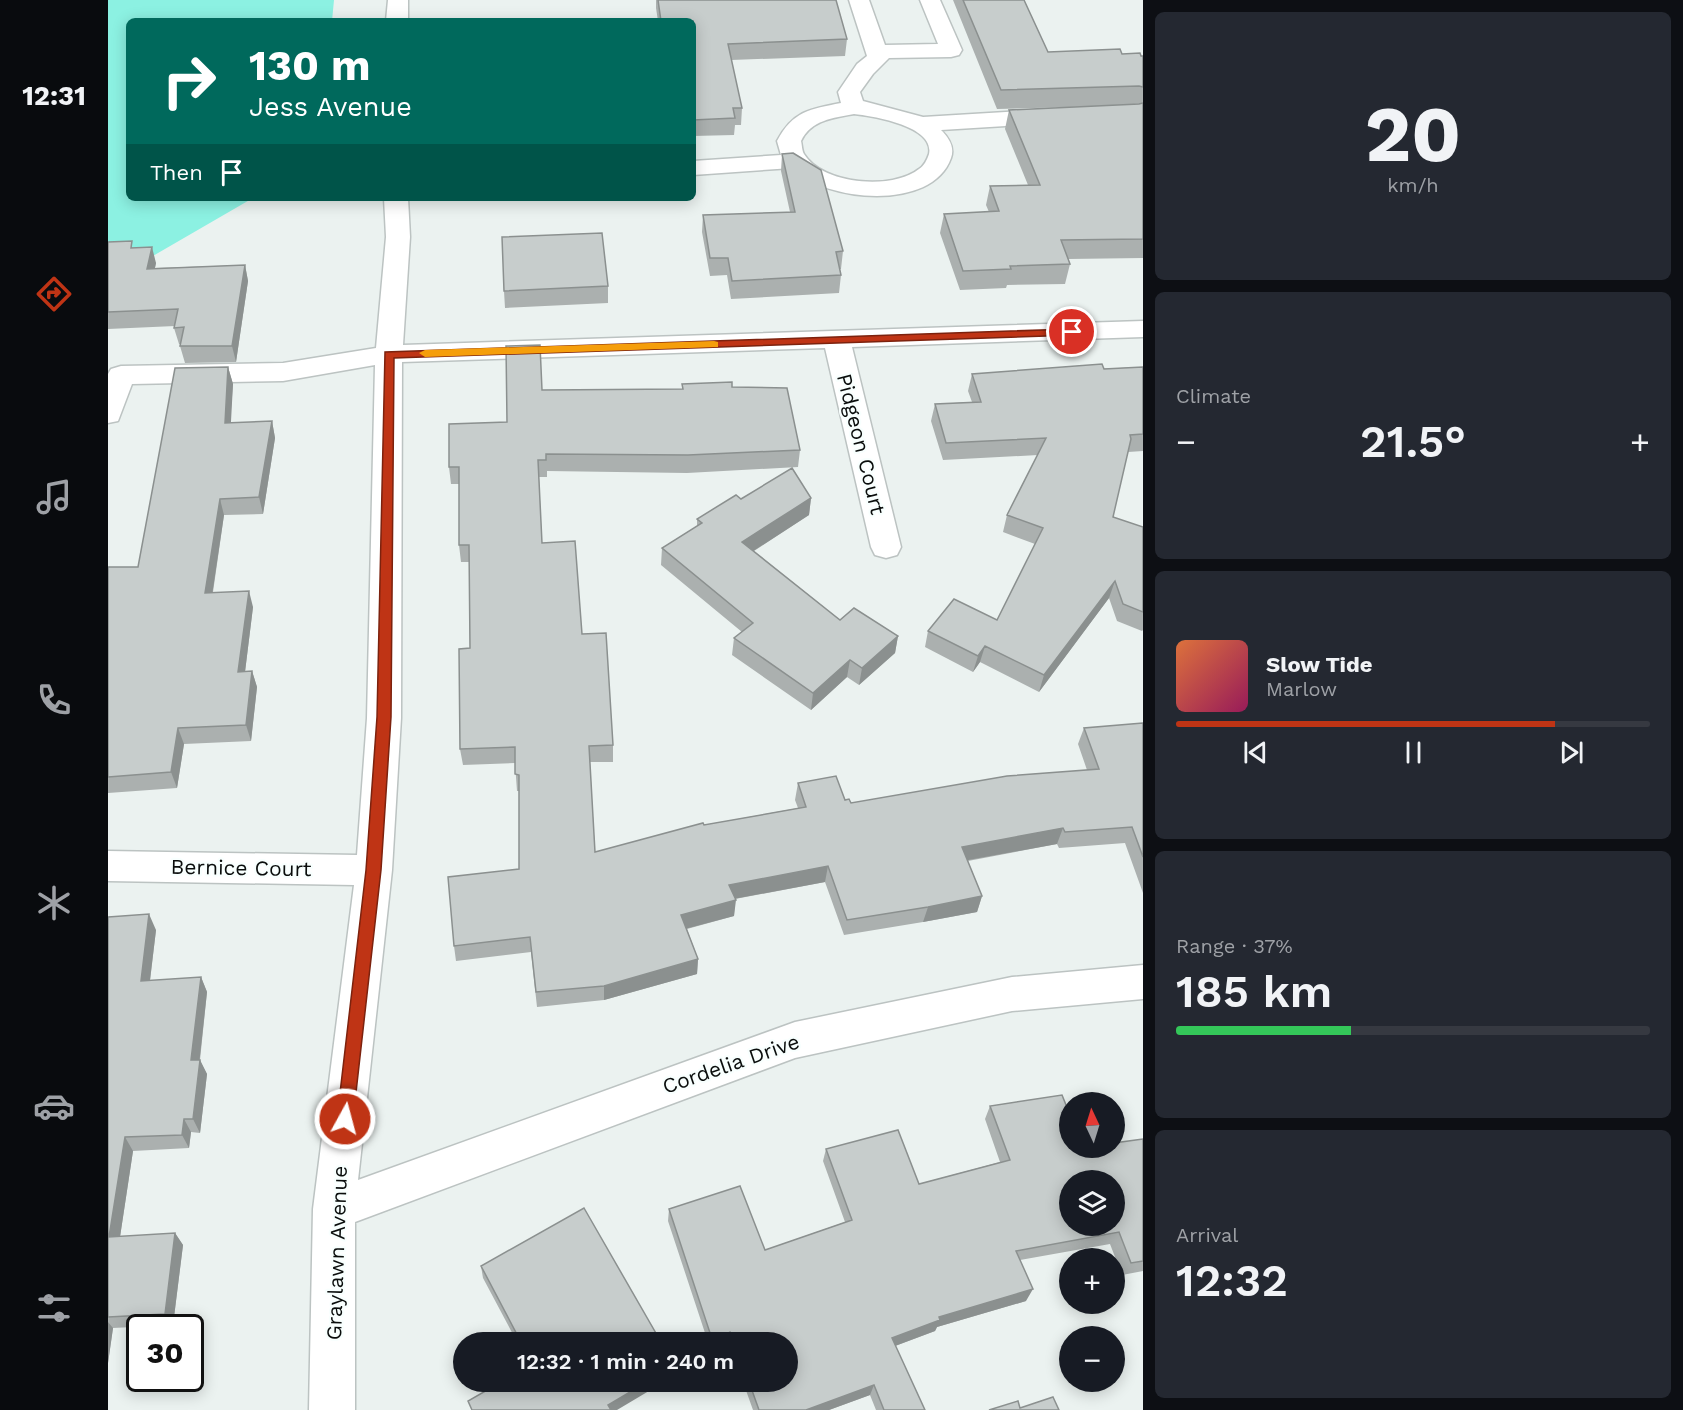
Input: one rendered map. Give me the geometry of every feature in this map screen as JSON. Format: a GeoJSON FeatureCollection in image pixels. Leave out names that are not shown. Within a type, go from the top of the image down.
{"type":"FeatureCollection","features":[{"type":"Feature","properties":{"kind":"street"},"geometry":{"type":"LineString","coordinates":[[398,0],[398,18]]}},
{"type":"Feature","properties":{"kind":"street"},"geometry":{"type":"LineString","coordinates":[[854,108],[849,92],[865,69],[878,58],[859,0]]}},
{"type":"Feature","properties":{"kind":"street"},"geometry":{"type":"LineString","coordinates":[[876,52],[951,50],[930,0]]}},
{"type":"Feature","properties":{"kind":"street"},"geometry":{"type":"LineString","coordinates":[[854,108],[890,111],[920,124],[938,142],[940,154],[937,164],[929,174],[898,188],[878,190],[837,186],[812,175],[794,161],[789,150],[789,139],[800,125],[819,113],[854,108]]}},
{"type":"Feature","properties":{"kind":"street"},"geometry":{"type":"LineString","coordinates":[[920,124],[999,118],[1077,116]]}},
{"type":"Feature","properties":{"kind":"street"},"geometry":{"type":"LineString","coordinates":[[696,168],[794,161]]}},
{"type":"Feature","properties":{"kind":"street","name":"Graylawn Avenue"},"geometry":{"type":"LineString","coordinates":[[332,1410],[334,1209],[374,870],[384,717],[389,354],[398,237],[396,201]]}},
{"type":"Feature","properties":{"kind":"street"},"geometry":{"type":"LineString","coordinates":[[108,414],[121,375],[283,372],[389,354],[837,341],[1143,329]]}},
{"type":"Feature","properties":{"kind":"street","name":"Pidgeon Court"},"geometry":{"type":"LineString","coordinates":[[837,341],[886,547]]}},
{"type":"Feature","properties":{"kind":"street","name":"Bernice Court"},"geometry":{"type":"LineString","coordinates":[[108,866],[374,870]]}},
{"type":"Feature","properties":{"kind":"street","name":"Cordelia Drive"},"geometry":{"type":"LineString","coordinates":[[334,1209],[795,1040],[1012,994],[1143,982]]}},
{"type":"Feature","properties":{"kind":"green space"},"geometry":{"type":"Polygon","coordinates":[[[108,0],[334,0],[332,18],[126,18],[126,201],[248,201],[108,282],[108,0]]]}},
{"type":"Feature","properties":{"kind":"building"},"geometry":{"type":"Polygon","coordinates":[[[658,0],[836,0],[847,39],[728,44],[742,108],[733,108],[735,118],[696,120],[696,18],[661,18],[658,0]]]}},
{"type":"Feature","properties":{"kind":"building"},"geometry":{"type":"Polygon","coordinates":[[[963,0],[1024,0],[1048,52],[1120,49],[1122,54],[1140,53],[1143,56],[1143,87],[1001,90],[963,0]]]}},
{"type":"Feature","properties":{"kind":"building"},"geometry":{"type":"Polygon","coordinates":[[[1143,103],[1143,239],[1061,240],[1070,264],[1010,266],[1011,269],[963,271],[944,214],[999,211],[990,186],[1040,185],[1009,110],[1143,103]]]}},
{"type":"Feature","properties":{"kind":"building"},"geometry":{"type":"Polygon","coordinates":[[[793,153],[821,170],[843,251],[836,252],[841,275],[732,281],[728,258],[710,258],[703,215],[795,212],[782,154],[793,153]]]}},
{"type":"Feature","properties":{"kind":"building"},"geometry":{"type":"Polygon","coordinates":[[[602,233],[608,286],[504,291],[502,237],[602,233]]]}},
{"type":"Feature","properties":{"kind":"building"},"geometry":{"type":"Polygon","coordinates":[[[132,241],[131,248],[152,247],[147,269],[245,265],[232,346],[180,346],[184,327],[174,328],[178,309],[108,312],[108,242],[132,241]]]}},
{"type":"Feature","properties":{"kind":"building"},"geometry":{"type":"Polygon","coordinates":[[[540,345],[542,390],[683,389],[682,384],[732,382],[732,387],[787,388],[800,450],[688,455],[546,454],[546,460],[538,460],[542,543],[575,541],[582,634],[606,633],[613,745],[589,746],[595,852],[703,823],[704,825],[806,807],[798,783],[836,776],[845,800],[849,799],[851,803],[1007,776],[1099,769],[1084,728],[1143,723],[1143,857],[1132,827],[1065,832],[1063,828],[962,847],[982,896],[847,920],[828,866],[729,885],[736,900],[681,915],[698,959],[604,986],[536,992],[530,937],[454,946],[448,877],[519,869],[519,775],[515,774],[515,747],[460,749],[459,649],[470,648],[469,545],[459,545],[459,467],[449,467],[449,424],[507,422],[506,346],[540,345]]]}},
{"type":"Feature","properties":{"kind":"building"},"geometry":{"type":"Polygon","coordinates":[[[1102,364],[1104,369],[1143,367],[1143,434],[1130,435],[1113,517],[1143,527],[1143,612],[1123,604],[1115,581],[1044,675],[985,646],[978,656],[928,631],[954,599],[997,620],[1043,528],[1007,515],[1046,438],[946,443],[935,404],[981,402],[972,374],[1102,364]]]}},
{"type":"Feature","properties":{"kind":"building"},"geometry":{"type":"Polygon","coordinates":[[[228,367],[225,423],[272,421],[259,497],[220,499],[205,593],[249,591],[238,672],[252,671],[246,725],[178,728],[171,772],[108,777],[108,567],[138,567],[175,368],[228,367]]]}},
{"type":"Feature","properties":{"kind":"building"},"geometry":{"type":"Polygon","coordinates":[[[792,468],[811,498],[742,542],[840,620],[854,608],[898,636],[862,668],[850,660],[813,693],[734,638],[753,623],[662,548],[702,523],[697,519],[736,495],[741,499],[792,468]]]}},
{"type":"Feature","properties":{"kind":"building"},"geometry":{"type":"Polygon","coordinates":[[[149,914],[141,981],[201,977],[191,1060],[200,1060],[193,1119],[184,1119],[182,1135],[125,1137],[109,1237],[175,1233],[165,1314],[126,1314],[126,1316],[108,1317],[108,917],[149,914]]]}},
{"type":"Feature","properties":{"kind":"building"},"geometry":{"type":"Polygon","coordinates":[[[1059,1095],[1059,1158],[1125,1158],[1125,1141],[1143,1139],[1143,1261],[1131,1263],[1121,1236],[1125,1236],[1125,1170],[1059,1170],[1059,1236],[1097,1236],[1016,1251],[1033,1289],[939,1317],[940,1320],[892,1338],[925,1410],[884,1410],[874,1385],[806,1410],[759,1410],[753,1392],[798,1392],[798,1332],[710,1332],[669,1209],[740,1186],[765,1250],[852,1220],[826,1149],[898,1130],[919,1184],[1010,1160],[990,1106],[1059,1095]]]}},
{"type":"Feature","properties":{"kind":"building"},"geometry":{"type":"Polygon","coordinates":[[[584,1208],[655,1332],[516,1332],[481,1266],[584,1208]]]}},
{"type":"Feature","properties":{"kind":"building"},"geometry":{"type":"Polygon","coordinates":[[[484,1392],[630,1392],[608,1405],[611,1410],[472,1410],[468,1401],[484,1392]]]}},
{"type":"Feature","properties":{"kind":"building"},"geometry":{"type":"Polygon","coordinates":[[[1053,1397],[1059,1410],[989,1410],[1018,1401],[1020,1408],[1053,1397]]]}},
{"type":"Feature","properties":{"kind":"slow traffic"},"geometry":{"type":"LineString","coordinates":[[425,353],[714,345]]}},
{"type":"Feature","properties":{"kind":"route"},"geometry":{"type":"LineString","coordinates":[[345,1119],[374,870],[384,717],[389,354],[1072,332]]}}]}
